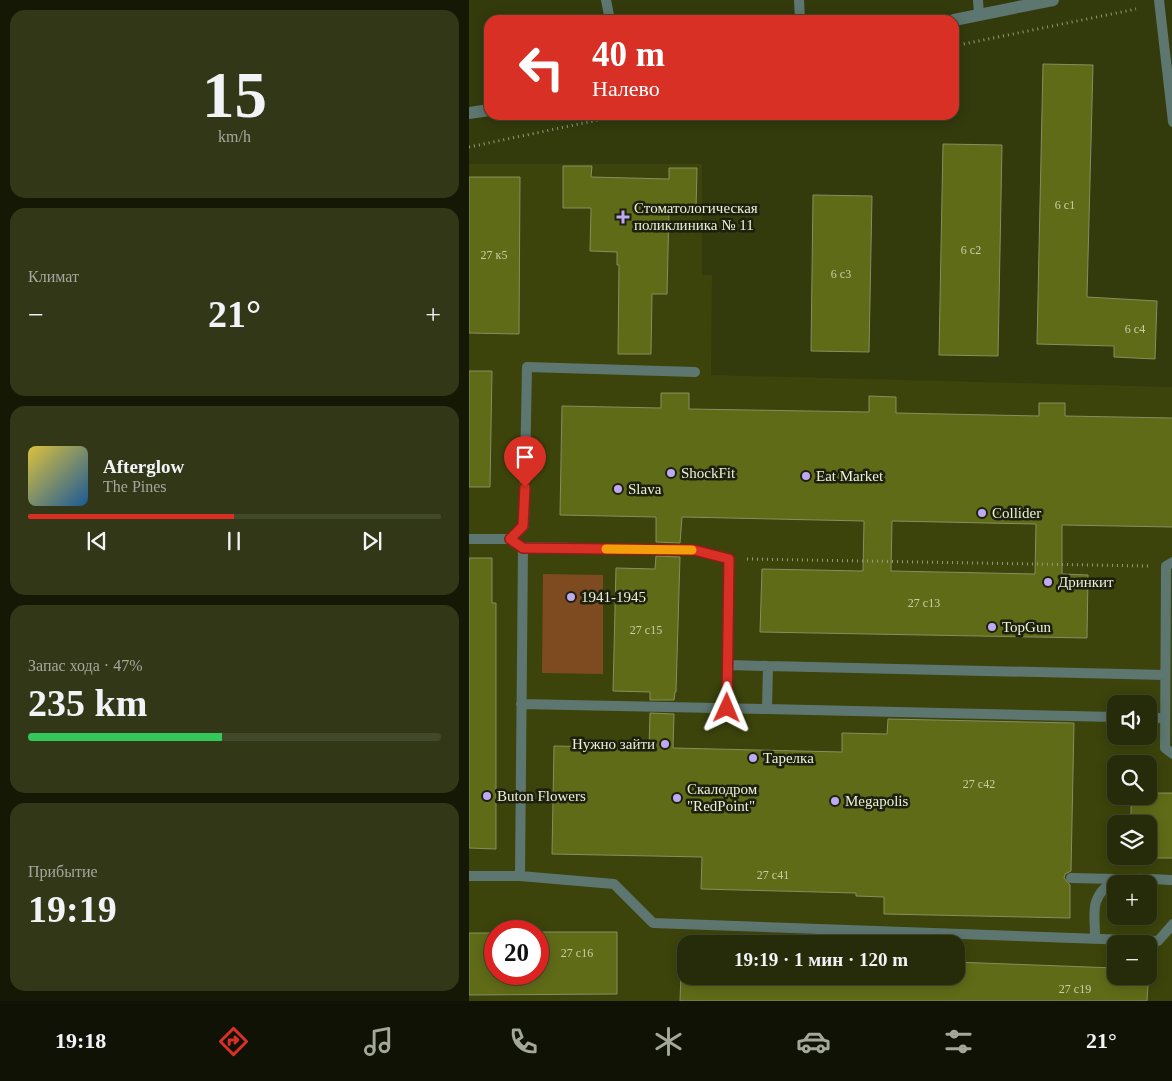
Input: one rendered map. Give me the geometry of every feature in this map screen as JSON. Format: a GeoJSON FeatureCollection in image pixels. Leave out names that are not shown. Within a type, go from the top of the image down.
{"type":"FeatureCollection","features":[{"type":"Feature","properties":{"kind":"street"},"geometry":{"type":"LineString","coordinates":[[959,19],[1053,0]]}},
{"type":"Feature","properties":{"kind":"street"},"geometry":{"type":"LineString","coordinates":[[469,113],[484,111]]}},
{"type":"Feature","properties":{"kind":"lane"},"geometry":{"type":"LineString","coordinates":[[605,0],[609,15]]}},
{"type":"Feature","properties":{"kind":"lane"},"geometry":{"type":"LineString","coordinates":[[799,0],[800,15]]}},
{"type":"Feature","properties":{"kind":"lane"},"geometry":{"type":"LineString","coordinates":[[978,0],[979,15]]}},
{"type":"Feature","properties":{"kind":"lane"},"geometry":{"type":"LineString","coordinates":[[1159,0],[1172,122]]}},
{"type":"Feature","properties":{"kind":"lane"},"geometry":{"type":"LineString","coordinates":[[510,539],[523,526],[527,367],[695,372]]}},
{"type":"Feature","properties":{"kind":"lane"},"geometry":{"type":"LineString","coordinates":[[469,538],[510,539],[523,548],[694,550],[729,559],[727,708]]}},
{"type":"Feature","properties":{"kind":"lane"},"geometry":{"type":"LineString","coordinates":[[520,876],[523,548]]}},
{"type":"Feature","properties":{"kind":"lane"},"geometry":{"type":"LineString","coordinates":[[1169,564],[1164,718],[1165,748],[1172,754]]}},
{"type":"Feature","properties":{"kind":"lane"},"geometry":{"type":"LineString","coordinates":[[728,665],[1165,675]]}},
{"type":"Feature","properties":{"kind":"lane"},"geometry":{"type":"LineString","coordinates":[[767,709],[768,666]]}},
{"type":"Feature","properties":{"kind":"lane"},"geometry":{"type":"LineString","coordinates":[[521,704],[1107,717]]}},
{"type":"Feature","properties":{"kind":"lane"},"geometry":{"type":"LineString","coordinates":[[1157,718],[1164,718]]}},
{"type":"Feature","properties":{"kind":"lane"},"geometry":{"type":"LineString","coordinates":[[469,876],[520,876],[615,884],[653,923],[1158,941],[1172,924]]}},
{"type":"Feature","properties":{"kind":"lane"},"geometry":{"type":"LineString","coordinates":[[1071,878],[1107,879]]}},
{"type":"Feature","properties":{"kind":"lane"},"geometry":{"type":"LineString","coordinates":[[1157,880],[1172,880]]}},
{"type":"Feature","properties":{"kind":"lane"},"geometry":{"type":"LineString","coordinates":[[1095,934],[1095,903],[1104,886],[1107,884]]}},
{"type":"Feature","properties":{"kind":"path"},"geometry":{"type":"LineString","coordinates":[[959,45],[1136,8]]}},
{"type":"Feature","properties":{"kind":"path"},"geometry":{"type":"LineString","coordinates":[[469,147],[598,120]]}},
{"type":"Feature","properties":{"kind":"path"},"geometry":{"type":"LineString","coordinates":[[729,559],[1169,564]]}},
{"type":"Feature","properties":{"kind":"shaded area"},"geometry":{"type":"Polygon","coordinates":[[[469,164],[702,164],[702,275],[712,275],[711,375],[1172,387],[1172,1001],[469,1001],[469,164]]]}},
{"type":"Feature","properties":{"kind":"shaded area"},"geometry":{"type":"Polygon","coordinates":[[[543,574],[603,575],[603,674],[542,673],[543,574]]]}},
{"type":"Feature","properties":{"kind":"building"},"geometry":{"type":"Polygon","coordinates":[[[1043,64],[1093,65],[1087,297],[1157,301],[1155,359],[1114,357],[1114,346],[1037,344],[1043,64]]]}},
{"type":"Feature","properties":{"kind":"building"},"geometry":{"type":"Polygon","coordinates":[[[943,144],[1002,145],[998,356],[939,355],[943,144]]]}},
{"type":"Feature","properties":{"kind":"building"},"geometry":{"type":"Polygon","coordinates":[[[563,166],[592,166],[591,177],[669,179],[669,168],[697,168],[696,210],[669,210],[667,294],[652,294],[651,354],[618,354],[619,265],[617,265],[617,252],[590,251],[591,208],[563,208],[563,166]]]}},
{"type":"Feature","properties":{"kind":"building"},"geometry":{"type":"Polygon","coordinates":[[[469,177],[520,177],[519,334],[469,333],[469,177]]]}},
{"type":"Feature","properties":{"kind":"building"},"geometry":{"type":"Polygon","coordinates":[[[813,195],[872,196],[869,352],[811,351],[813,195]]]}},
{"type":"Feature","properties":{"kind":"building"},"geometry":{"type":"Polygon","coordinates":[[[469,371],[492,371],[490,487],[469,487],[469,371]]]}},
{"type":"Feature","properties":{"kind":"building"},"geometry":{"type":"Polygon","coordinates":[[[661,393],[689,393],[689,409],[869,412],[869,396],[896,397],[896,413],[1039,416],[1039,403],[1065,403],[1065,416],[1173,418],[1173,527],[1062,525],[1062,574],[1088,575],[1087,638],[760,632],[762,569],[863,571],[864,521],[682,517],[680,543],[656,542],[656,517],[560,515],[562,406],[661,408],[661,393]],[[892,521],[891,571],[1035,574],[1036,524],[892,521]]]}},
{"type":"Feature","properties":{"kind":"building"},"geometry":{"type":"Polygon","coordinates":[[[656,556],[680,557],[676,692],[674,700],[650,700],[650,692],[613,691],[616,568],[655,569],[656,556]]]}},
{"type":"Feature","properties":{"kind":"building"},"geometry":{"type":"Polygon","coordinates":[[[469,558],[492,558],[492,603],[496,603],[496,849],[469,848],[469,558]]]}},
{"type":"Feature","properties":{"kind":"building"},"geometry":{"type":"Polygon","coordinates":[[[650,713],[674,714],[673,748],[842,752],[842,733],[887,734],[888,719],[1074,723],[1071,871],[1065,874],[1064,878],[1070,885],[1070,918],[884,914],[884,897],[856,896],[856,893],[701,889],[702,857],[552,854],[554,746],[649,748],[650,713]]]}},
{"type":"Feature","properties":{"kind":"building"},"geometry":{"type":"Polygon","coordinates":[[[1157,793],[1173,793],[1173,858],[1157,858],[1157,815],[1131,815],[1131,805],[1157,805],[1157,793]]]}},
{"type":"Feature","properties":{"kind":"building"},"geometry":{"type":"Polygon","coordinates":[[[549,932],[617,932],[617,994],[469,995],[469,933],[484,933],[484,985],[549,985],[549,932]]]}},
{"type":"Feature","properties":{"kind":"building"},"geometry":{"type":"Polygon","coordinates":[[[965,962],[1107,968],[1107,985],[1148,985],[1147,1001],[680,1001],[681,985],[965,985],[965,962]]]}},
{"type":"Feature","properties":{"kind":"slow traffic"},"geometry":{"type":"LineString","coordinates":[[606,549],[692,550]]}},
{"type":"Feature","properties":{"kind":"place","name":"Стоматологическая поликлиника № 11"},"geometry":{"type":"Point","coordinates":[623,217]}},
{"type":"Feature","properties":{"kind":"place","name":"ShockFit"},"geometry":{"type":"Point","coordinates":[671,473]}},
{"type":"Feature","properties":{"kind":"place","name":"Eat Market"},"geometry":{"type":"Point","coordinates":[806,476]}},
{"type":"Feature","properties":{"kind":"place","name":"Slava"},"geometry":{"type":"Point","coordinates":[618,489]}},
{"type":"Feature","properties":{"kind":"place","name":"Collider"},"geometry":{"type":"Point","coordinates":[982,513]}},
{"type":"Feature","properties":{"kind":"place","name":"Дринкит"},"geometry":{"type":"Point","coordinates":[1048,582]}},
{"type":"Feature","properties":{"kind":"place","name":"1941-1945"},"geometry":{"type":"Point","coordinates":[571,597]}},
{"type":"Feature","properties":{"kind":"place","name":"TopGun"},"geometry":{"type":"Point","coordinates":[992,627]}},
{"type":"Feature","properties":{"kind":"place","name":"Нужно зайти"},"geometry":{"type":"Point","coordinates":[665,744]}},
{"type":"Feature","properties":{"kind":"place","name":"Тарелка"},"geometry":{"type":"Point","coordinates":[753,758]}},
{"type":"Feature","properties":{"kind":"place","name":"Buton Flowers"},"geometry":{"type":"Point","coordinates":[487,796]}},
{"type":"Feature","properties":{"kind":"place","name":"Скалодром \"RedPoint\""},"geometry":{"type":"Point","coordinates":[677,798]}},
{"type":"Feature","properties":{"kind":"place","name":"Megapolis"},"geometry":{"type":"Point","coordinates":[835,801]}},
{"type":"Feature","properties":{"kind":"route"},"geometry":{"type":"LineString","coordinates":[[525,487],[523,526],[510,539],[523,548],[694,550],[729,559],[727,708]]}}]}
